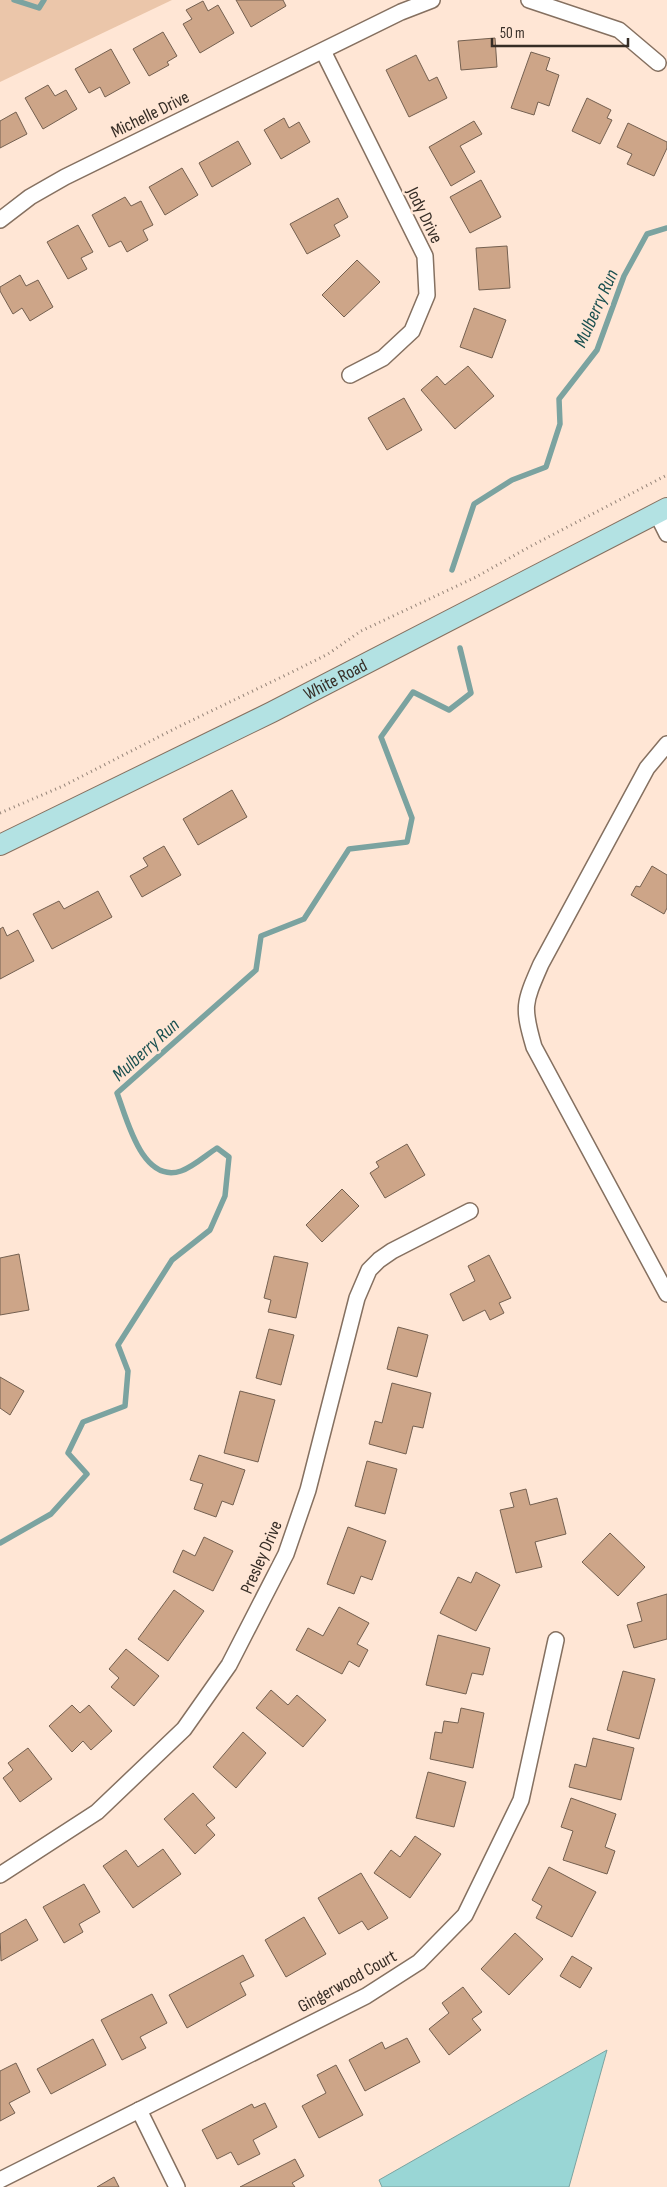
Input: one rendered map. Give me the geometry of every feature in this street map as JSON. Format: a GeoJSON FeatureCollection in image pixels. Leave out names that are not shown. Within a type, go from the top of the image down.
{"type":"FeatureCollection","features":[{"type":"Feature","properties":{"kind":"street","name":"Michelle Drive"},"geometry":{"type":"LineString","coordinates":[[0,220],[30,197],[65,177],[401,12],[432,0]]}},
{"type":"Feature","properties":{"kind":"street"},"geometry":{"type":"LineString","coordinates":[[529,0],[618,30],[658,63]]}},
{"type":"Feature","properties":{"kind":"street","name":"Jody Drive"},"geometry":{"type":"LineString","coordinates":[[323,51],[425,256],[427,295],[412,331],[383,358],[350,375]]}},
{"type":"Feature","properties":{"kind":"street"},"geometry":{"type":"LineString","coordinates":[[662,511],[667,534]]}},
{"type":"Feature","properties":{"kind":"street","name":"White Road"},"geometry":{"type":"LineString","coordinates":[[0,845],[281,708],[662,511]]}},
{"type":"Feature","properties":{"kind":"street"},"geometry":{"type":"LineString","coordinates":[[667,744],[647,768],[540,964],[527,996],[525,1016],[534,1047],[667,1294]]}},
{"type":"Feature","properties":{"kind":"street","name":"Presley Drive"},"geometry":{"type":"LineString","coordinates":[[0,1875],[97,1812],[184,1729],[229,1665],[286,1554],[308,1490],[357,1298],[369,1270],[392,1251],[470,1211]]}},
{"type":"Feature","properties":{"kind":"street","name":"Gingerwood Court"},"geometry":{"type":"LineString","coordinates":[[0,2180],[366,1996],[419,1962],[465,1915],[521,1800],[556,1640]]}},
{"type":"Feature","properties":{"kind":"street"},"geometry":{"type":"LineString","coordinates":[[139,2110],[177,2187]]}},
{"type":"Feature","properties":{"kind":"path"},"geometry":{"type":"LineString","coordinates":[[0,813],[63,786],[178,727],[328,654],[361,631],[476,578],[531,546],[667,475]]}},
{"type":"Feature","properties":{"kind":"shaded area"},"geometry":{"type":"Polygon","coordinates":[[[0,0],[172,0],[0,82],[0,0]]]}},
{"type":"Feature","properties":{"kind":"water"},"geometry":{"type":"Polygon","coordinates":[[[607,2050],[569,2187],[382,2187],[379,2180],[607,2050]]]}},
{"type":"Feature","properties":{"kind":"building"},"geometry":{"type":"Polygon","coordinates":[[[236,0],[283,0],[286,6],[251,27],[236,0]]]}},
{"type":"Feature","properties":{"kind":"building"},"geometry":{"type":"Polygon","coordinates":[[[203,1],[208,11],[218,5],[234,33],[200,53],[183,24],[192,19],[186,10],[203,1]]]}},
{"type":"Feature","properties":{"kind":"building"},"geometry":{"type":"Polygon","coordinates":[[[163,32],[177,56],[167,62],[169,65],[149,76],[133,49],[163,32]]]}},
{"type":"Feature","properties":{"kind":"building"},"geometry":{"type":"Polygon","coordinates":[[[495,38],[497,67],[461,70],[458,41],[495,38]]]}},
{"type":"Feature","properties":{"kind":"building"},"geometry":{"type":"Polygon","coordinates":[[[111,49],[130,83],[105,97],[100,87],[89,93],[75,69],[111,49]]]}},
{"type":"Feature","properties":{"kind":"building"},"geometry":{"type":"Polygon","coordinates":[[[531,52],[550,58],[546,70],[559,75],[549,106],[538,102],[534,115],[511,108],[531,52]]]}},
{"type":"Feature","properties":{"kind":"building"},"geometry":{"type":"Polygon","coordinates":[[[416,55],[429,81],[437,77],[447,98],[409,117],[386,70],[416,55]]]}},
{"type":"Feature","properties":{"kind":"building"},"geometry":{"type":"Polygon","coordinates":[[[48,85],[55,96],[66,90],[77,109],[43,129],[25,98],[48,85]]]}},
{"type":"Feature","properties":{"kind":"building"},"geometry":{"type":"Polygon","coordinates":[[[587,98],[611,110],[607,118],[612,120],[600,144],[572,131],[587,98]]]}},
{"type":"Feature","properties":{"kind":"building"},"geometry":{"type":"Polygon","coordinates":[[[16,112],[27,134],[0,148],[0,121],[16,112]]]}},
{"type":"Feature","properties":{"kind":"building"},"geometry":{"type":"Polygon","coordinates":[[[284,118],[289,128],[299,122],[310,142],[281,159],[264,130],[284,118]]]}},
{"type":"Feature","properties":{"kind":"building"},"geometry":{"type":"Polygon","coordinates":[[[474,121],[482,134],[460,146],[475,172],[451,186],[429,147],[474,121]]]}},
{"type":"Feature","properties":{"kind":"building"},"geometry":{"type":"Polygon","coordinates":[[[628,123],[667,142],[667,148],[654,176],[627,164],[632,154],[617,147],[628,123]]]}},
{"type":"Feature","properties":{"kind":"building"},"geometry":{"type":"Polygon","coordinates":[[[238,141],[251,164],[212,187],[199,163],[238,141]]]}},
{"type":"Feature","properties":{"kind":"building"},"geometry":{"type":"Polygon","coordinates":[[[182,168],[198,195],[165,215],[149,187],[182,168]]]}},
{"type":"Feature","properties":{"kind":"building"},"geometry":{"type":"Polygon","coordinates":[[[481,180],[501,217],[470,233],[450,197],[481,180]]]}},
{"type":"Feature","properties":{"kind":"building"},"geometry":{"type":"Polygon","coordinates":[[[125,197],[131,206],[141,201],[153,225],[143,230],[148,240],[127,252],[121,241],[109,247],[92,215],[125,197]]]}},
{"type":"Feature","properties":{"kind":"building"},"geometry":{"type":"Polygon","coordinates":[[[338,198],[348,217],[334,225],[340,236],[307,254],[290,224],[338,198]]]}},
{"type":"Feature","properties":{"kind":"building"},"geometry":{"type":"Polygon","coordinates":[[[78,225],[93,252],[81,258],[87,269],[68,279],[47,242],[78,225]]]}},
{"type":"Feature","properties":{"kind":"building"},"geometry":{"type":"Polygon","coordinates":[[[507,246],[510,288],[479,290],[476,248],[507,246]]]}},
{"type":"Feature","properties":{"kind":"building"},"geometry":{"type":"Polygon","coordinates":[[[357,260],[380,282],[344,317],[322,295],[357,260]]]}},
{"type":"Feature","properties":{"kind":"building"},"geometry":{"type":"Polygon","coordinates":[[[20,275],[26,286],[38,280],[53,307],[30,321],[22,308],[13,314],[0,291],[0,287],[20,275]]]}},
{"type":"Feature","properties":{"kind":"building"},"geometry":{"type":"Polygon","coordinates":[[[474,308],[506,320],[492,358],[460,347],[474,308]]]}},
{"type":"Feature","properties":{"kind":"building"},"geometry":{"type":"Polygon","coordinates":[[[468,366],[494,396],[455,429],[421,390],[437,376],[445,385],[468,366]]]}},
{"type":"Feature","properties":{"kind":"building"},"geometry":{"type":"Polygon","coordinates":[[[404,398],[422,430],[387,450],[368,418],[404,398]]]}},
{"type":"Feature","properties":{"kind":"building"},"geometry":{"type":"Polygon","coordinates":[[[232,790],[247,817],[198,845],[183,819],[232,790]]]}},
{"type":"Feature","properties":{"kind":"building"},"geometry":{"type":"Polygon","coordinates":[[[164,846],[181,875],[142,897],[130,876],[148,866],[143,858],[164,846]]]}},
{"type":"Feature","properties":{"kind":"building"},"geometry":{"type":"Polygon","coordinates":[[[652,866],[667,875],[667,908],[664,914],[631,895],[636,886],[640,887],[652,866]]]}},
{"type":"Feature","properties":{"kind":"building"},"geometry":{"type":"Polygon","coordinates":[[[98,891],[112,917],[52,949],[33,914],[59,901],[64,909],[98,891]]]}},
{"type":"Feature","properties":{"kind":"building"},"geometry":{"type":"Polygon","coordinates":[[[3,927],[7,936],[18,930],[34,961],[0,979],[0,929],[3,927]]]}},
{"type":"Feature","properties":{"kind":"building"},"geometry":{"type":"Polygon","coordinates":[[[407,1144],[425,1175],[385,1198],[370,1173],[379,1167],[376,1162],[407,1144]]]}},
{"type":"Feature","properties":{"kind":"building"},"geometry":{"type":"Polygon","coordinates":[[[342,1189],[359,1206],[322,1242],[306,1225],[342,1189]]]}},
{"type":"Feature","properties":{"kind":"building"},"geometry":{"type":"Polygon","coordinates":[[[19,1254],[29,1310],[0,1315],[0,1258],[19,1254]]]}},
{"type":"Feature","properties":{"kind":"building"},"geometry":{"type":"Polygon","coordinates":[[[489,1255],[511,1298],[499,1303],[504,1313],[490,1320],[485,1310],[463,1321],[450,1294],[475,1281],[468,1266],[489,1255]]]}},
{"type":"Feature","properties":{"kind":"building"},"geometry":{"type":"Polygon","coordinates":[[[274,1256],[308,1263],[296,1318],[268,1312],[271,1300],[264,1298],[274,1256]]]}},
{"type":"Feature","properties":{"kind":"building"},"geometry":{"type":"Polygon","coordinates":[[[398,1327],[428,1335],[417,1377],[387,1369],[398,1327]]]}},
{"type":"Feature","properties":{"kind":"building"},"geometry":{"type":"Polygon","coordinates":[[[269,1329],[294,1335],[281,1385],[256,1378],[269,1329]]]}},
{"type":"Feature","properties":{"kind":"building"},"geometry":{"type":"Polygon","coordinates":[[[0,1377],[24,1391],[10,1415],[0,1408],[0,1377]]]}},
{"type":"Feature","properties":{"kind":"building"},"geometry":{"type":"Polygon","coordinates":[[[392,1383],[431,1393],[423,1428],[413,1426],[406,1454],[369,1444],[375,1421],[382,1423],[392,1383]]]}},
{"type":"Feature","properties":{"kind":"building"},"geometry":{"type":"Polygon","coordinates":[[[240,1391],[275,1400],[258,1462],[224,1453],[240,1391]]]}},
{"type":"Feature","properties":{"kind":"building"},"geometry":{"type":"Polygon","coordinates":[[[199,1455],[245,1470],[233,1505],[222,1501],[216,1517],[194,1509],[203,1484],[190,1480],[199,1455]]]}},
{"type":"Feature","properties":{"kind":"building"},"geometry":{"type":"Polygon","coordinates":[[[367,1461],[397,1469],[385,1514],[355,1506],[367,1461]]]}},
{"type":"Feature","properties":{"kind":"building"},"geometry":{"type":"Polygon","coordinates":[[[526,1489],[530,1505],[557,1498],[566,1534],[535,1542],[542,1567],[516,1573],[500,1510],[514,1507],[510,1493],[526,1489]]]}},
{"type":"Feature","properties":{"kind":"building"},"geometry":{"type":"Polygon","coordinates":[[[348,1527],[386,1541],[372,1580],[361,1576],[354,1594],[327,1584],[348,1527]]]}},
{"type":"Feature","properties":{"kind":"building"},"geometry":{"type":"Polygon","coordinates":[[[610,1533],[645,1567],[618,1596],[582,1562],[610,1533]]]}},
{"type":"Feature","properties":{"kind":"building"},"geometry":{"type":"Polygon","coordinates":[[[204,1537],[233,1551],[213,1591],[173,1572],[183,1550],[195,1556],[204,1537]]]}},
{"type":"Feature","properties":{"kind":"building"},"geometry":{"type":"Polygon","coordinates":[[[476,1572],[500,1585],[476,1631],[440,1613],[458,1577],[471,1583],[476,1572]]]}},
{"type":"Feature","properties":{"kind":"building"},"geometry":{"type":"Polygon","coordinates":[[[174,1590],[204,1611],[168,1661],[138,1639],[174,1590]]]}},
{"type":"Feature","properties":{"kind":"building"},"geometry":{"type":"Polygon","coordinates":[[[667,1594],[667,1639],[634,1648],[627,1625],[642,1621],[637,1603],[667,1594]]]}},
{"type":"Feature","properties":{"kind":"building"},"geometry":{"type":"Polygon","coordinates":[[[339,1607],[369,1623],[357,1644],[368,1650],[359,1667],[349,1661],[342,1674],[296,1650],[308,1628],[323,1636],[339,1607]]]}},
{"type":"Feature","properties":{"kind":"building"},"geometry":{"type":"Polygon","coordinates":[[[438,1635],[490,1648],[483,1675],[472,1673],[466,1694],[426,1685],[438,1635]]]}},
{"type":"Feature","properties":{"kind":"building"},"geometry":{"type":"Polygon","coordinates":[[[126,1649],[159,1676],[134,1706],[111,1687],[119,1678],[109,1669],[126,1649]]]}},
{"type":"Feature","properties":{"kind":"building"},"geometry":{"type":"Polygon","coordinates":[[[623,1671],[655,1679],[639,1739],[607,1730],[623,1671]]]}},
{"type":"Feature","properties":{"kind":"building"},"geometry":{"type":"Polygon","coordinates":[[[271,1690],[288,1705],[297,1695],[326,1720],[303,1747],[256,1708],[271,1690]]]}},
{"type":"Feature","properties":{"kind":"building"},"geometry":{"type":"Polygon","coordinates":[[[72,1705],[80,1713],[89,1705],[112,1731],[91,1750],[83,1741],[72,1752],[49,1726],[72,1705]]]}},
{"type":"Feature","properties":{"kind":"building"},"geometry":{"type":"Polygon","coordinates":[[[461,1708],[484,1713],[473,1768],[430,1759],[435,1732],[442,1733],[444,1721],[458,1723],[461,1708]]]}},
{"type":"Feature","properties":{"kind":"building"},"geometry":{"type":"Polygon","coordinates":[[[243,1732],[266,1753],[236,1788],[213,1767],[243,1732]]]}},
{"type":"Feature","properties":{"kind":"building"},"geometry":{"type":"Polygon","coordinates":[[[593,1738],[634,1748],[621,1800],[569,1787],[575,1764],[586,1767],[593,1738]]]}},
{"type":"Feature","properties":{"kind":"building"},"geometry":{"type":"Polygon","coordinates":[[[28,1748],[52,1779],[20,1802],[3,1778],[13,1770],[8,1763],[28,1748]]]}},
{"type":"Feature","properties":{"kind":"building"},"geometry":{"type":"Polygon","coordinates":[[[428,1772],[466,1782],[454,1827],[416,1818],[428,1772]]]}},
{"type":"Feature","properties":{"kind":"building"},"geometry":{"type":"Polygon","coordinates":[[[193,1793],[215,1818],[206,1825],[215,1835],[195,1854],[164,1819],[193,1793]]]}},
{"type":"Feature","properties":{"kind":"building"},"geometry":{"type":"Polygon","coordinates":[[[571,1798],[616,1814],[605,1847],[615,1851],[607,1874],[563,1860],[573,1831],[561,1827],[571,1798]]]}},
{"type":"Feature","properties":{"kind":"building"},"geometry":{"type":"Polygon","coordinates":[[[415,1836],[441,1854],[410,1898],[374,1873],[391,1850],[400,1857],[415,1836]]]}},
{"type":"Feature","properties":{"kind":"building"},"geometry":{"type":"Polygon","coordinates":[[[163,1849],[181,1874],[133,1908],[103,1866],[126,1850],[138,1867],[163,1849]]]}},
{"type":"Feature","properties":{"kind":"building"},"geometry":{"type":"Polygon","coordinates":[[[549,1867],[596,1892],[572,1937],[536,1918],[542,1906],[532,1900],[549,1867]]]}},
{"type":"Feature","properties":{"kind":"building"},"geometry":{"type":"Polygon","coordinates":[[[361,1873],[388,1918],[368,1930],[362,1921],[339,1934],[318,1898],[361,1873]]]}},
{"type":"Feature","properties":{"kind":"building"},"geometry":{"type":"Polygon","coordinates":[[[84,1884],[100,1912],[79,1924],[83,1932],[64,1943],[43,1907],[84,1884]]]}},
{"type":"Feature","properties":{"kind":"building"},"geometry":{"type":"Polygon","coordinates":[[[304,1917],[326,1954],[286,1977],[265,1940],[304,1917]]]}},
{"type":"Feature","properties":{"kind":"building"},"geometry":{"type":"Polygon","coordinates":[[[26,1919],[38,1940],[1,1961],[0,1934],[26,1919]]]}},
{"type":"Feature","properties":{"kind":"building"},"geometry":{"type":"Polygon","coordinates":[[[515,1933],[543,1959],[509,1995],[481,1969],[515,1933]]]}},
{"type":"Feature","properties":{"kind":"building"},"geometry":{"type":"Polygon","coordinates":[[[243,1955],[254,1976],[240,1983],[246,1995],[187,2028],[169,1995],[243,1955]]]}},
{"type":"Feature","properties":{"kind":"building"},"geometry":{"type":"Polygon","coordinates":[[[572,1956],[592,1968],[580,1988],[560,1976],[572,1956]]]}},
{"type":"Feature","properties":{"kind":"building"},"geometry":{"type":"Polygon","coordinates":[[[463,1987],[482,2012],[472,2019],[481,2030],[449,2055],[429,2029],[449,2013],[442,2003],[463,1987]]]}},
{"type":"Feature","properties":{"kind":"building"},"geometry":{"type":"Polygon","coordinates":[[[152,1994],[167,2023],[140,2037],[146,2048],[122,2060],[101,2020],[152,1994]]]}},
{"type":"Feature","properties":{"kind":"building"},"geometry":{"type":"Polygon","coordinates":[[[407,2038],[420,2062],[365,2091],[349,2060],[382,2042],[385,2049],[407,2038]]]}},
{"type":"Feature","properties":{"kind":"building"},"geometry":{"type":"Polygon","coordinates":[[[93,2039],[106,2065],[51,2094],[37,2069],[93,2039]]]}},
{"type":"Feature","properties":{"kind":"building"},"geometry":{"type":"Polygon","coordinates":[[[16,2063],[30,2092],[9,2103],[15,2113],[0,2121],[0,2071],[16,2063]]]}},
{"type":"Feature","properties":{"kind":"building"},"geometry":{"type":"Polygon","coordinates":[[[336,2065],[363,2115],[319,2138],[302,2106],[326,2093],[317,2075],[336,2065]]]}},
{"type":"Feature","properties":{"kind":"building"},"geometry":{"type":"Polygon","coordinates":[[[265,2103],[277,2127],[253,2140],[260,2154],[238,2165],[231,2152],[217,2159],[202,2130],[252,2104],[254,2108],[265,2103]]]}},
{"type":"Feature","properties":{"kind":"building"},"geometry":{"type":"Polygon","coordinates":[[[295,2159],[304,2176],[292,2183],[295,2187],[240,2187],[295,2159]]]}},
{"type":"Feature","properties":{"kind":"building"},"geometry":{"type":"Polygon","coordinates":[[[114,2177],[119,2187],[97,2187],[114,2177]]]}},
{"type":"Feature","properties":{"kind":"waterway"},"geometry":{"type":"LineString","coordinates":[[14,0],[39,8],[44,0]]}},
{"type":"Feature","properties":{"kind":"waterway","name":"Mulberry Run"},"geometry":{"type":"LineString","coordinates":[[452,570],[474,504],[512,480],[546,467],[560,424],[559,399],[597,350],[624,276],[647,234],[667,228]]}},
{"type":"Feature","properties":{"kind":"waterway","name":"Mulberry Run"},"geometry":{"type":"LineString","coordinates":[[0,1543],[51,1514],[87,1474],[68,1453],[83,1422],[125,1406],[128,1371],[118,1345],[172,1260],[210,1230],[225,1196],[229,1157],[217,1148],[195,1164],[181,1171],[167,1172],[156,1168],[146,1159],[138,1147],[117,1093],[256,970],[261,936],[304,919],[349,849],[407,842],[412,818],[381,737],[413,692],[449,710],[471,693],[460,648]]}}]}
